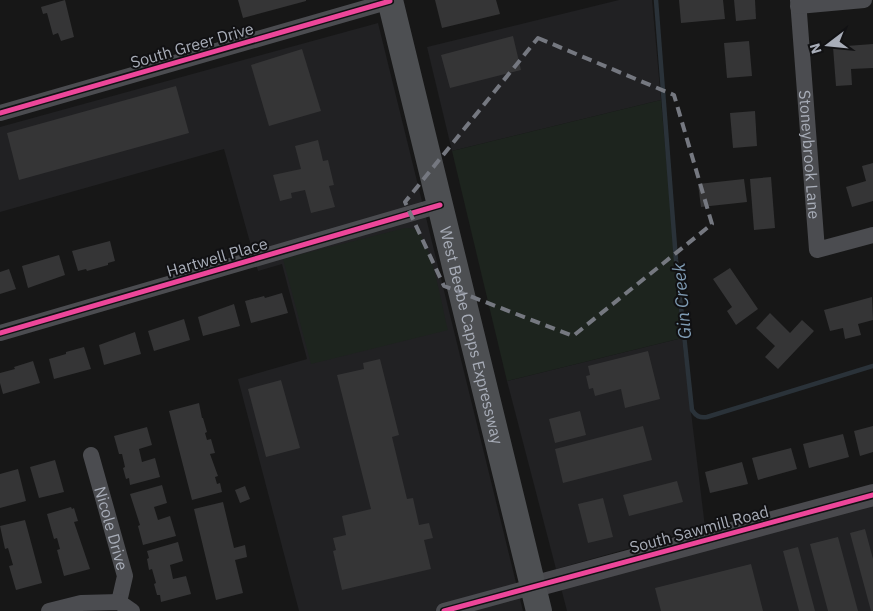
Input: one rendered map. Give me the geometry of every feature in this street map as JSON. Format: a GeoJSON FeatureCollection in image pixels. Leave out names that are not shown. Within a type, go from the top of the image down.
{"type":"FeatureCollection","features":[{"type":"Feature","properties":{"kind":"main road","name":"West Beebe Capps Expressway"},"geometry":{"type":"LineString","coordinates":[[390,0],[535,599]]}},
{"type":"Feature","properties":{"kind":"street","name":"South Greer Drive"},"geometry":{"type":"LineString","coordinates":[[0,113],[390,0]]}},
{"type":"Feature","properties":{"kind":"street"},"geometry":{"type":"LineString","coordinates":[[798,3],[864,0]]}},
{"type":"Feature","properties":{"kind":"street","name":"Stoneybrook Lane"},"geometry":{"type":"LineString","coordinates":[[798,3],[817,250],[873,235]]}},
{"type":"Feature","properties":{"kind":"street","name":"Hartwell Place"},"geometry":{"type":"LineString","coordinates":[[0,333],[440,205]]}},
{"type":"Feature","properties":{"kind":"street","name":"Nicole Drive"},"geometry":{"type":"LineString","coordinates":[[91,455],[125,576],[125,607]]}},
{"type":"Feature","properties":{"kind":"street","name":"South Sawmill Road"},"geometry":{"type":"LineString","coordinates":[[535,599],[873,495]]}},
{"type":"Feature","properties":{"kind":"street"},"geometry":{"type":"LineString","coordinates":[[444,611],[535,599]]}},
{"type":"Feature","properties":{"kind":"street"},"geometry":{"type":"LineString","coordinates":[[49,611],[81,603],[125,607]]}},
{"type":"Feature","properties":{"kind":"highlighted area"},"geometry":{"type":"Polygon","coordinates":[[[538,38],[674,95],[712,224],[573,336],[444,286],[405,202],[538,38]]]}},
{"type":"Feature","properties":{"kind":"shaded area"},"geometry":{"type":"Polygon","coordinates":[[[619,0],[652,0],[661,100],[452,151],[427,47],[619,0]]]}},
{"type":"Feature","properties":{"kind":"shaded area"},"geometry":{"type":"Polygon","coordinates":[[[378,23],[523,611],[299,611],[238,379],[307,359],[282,264],[258,271],[224,149],[0,212],[0,127],[378,23]]]}},
{"type":"Feature","properties":{"kind":"shaded area"},"geometry":{"type":"Polygon","coordinates":[[[661,100],[682,338],[507,381],[452,151],[661,100]]]}},
{"type":"Feature","properties":{"kind":"shaded area"},"geometry":{"type":"Polygon","coordinates":[[[405,228],[416,230],[427,248],[436,277],[448,330],[311,364],[283,259],[405,228]]]}},
{"type":"Feature","properties":{"kind":"shaded area"},"geometry":{"type":"Polygon","coordinates":[[[682,338],[705,527],[556,569],[507,381],[682,338]]]}},
{"type":"Feature","properties":{"kind":"shaded area"},"geometry":{"type":"Polygon","coordinates":[[[873,503],[873,611],[567,611],[561,588],[873,503]]]}},
{"type":"Feature","properties":{"kind":"building"},"geometry":{"type":"Polygon","coordinates":[[[65,0],[74,37],[61,41],[58,33],[53,35],[47,13],[43,14],[41,7],[65,0]]]}},
{"type":"Feature","properties":{"kind":"building"},"geometry":{"type":"Polygon","coordinates":[[[238,0],[306,0],[306,1],[243,18],[238,0]]]}},
{"type":"Feature","properties":{"kind":"building"},"geometry":{"type":"Polygon","coordinates":[[[435,0],[496,0],[500,14],[442,28],[435,0]]]}},
{"type":"Feature","properties":{"kind":"building"},"geometry":{"type":"Polygon","coordinates":[[[679,0],[723,0],[725,19],[681,23],[679,0]]]}},
{"type":"Feature","properties":{"kind":"building"},"geometry":{"type":"Polygon","coordinates":[[[734,0],[755,0],[756,19],[736,21],[734,0]]]}},
{"type":"Feature","properties":{"kind":"building"},"geometry":{"type":"Polygon","coordinates":[[[513,36],[521,70],[450,88],[441,55],[513,36]]]}},
{"type":"Feature","properties":{"kind":"building"},"geometry":{"type":"Polygon","coordinates":[[[749,41],[752,76],[727,78],[724,43],[749,41]]]}},
{"type":"Feature","properties":{"kind":"building"},"geometry":{"type":"Polygon","coordinates":[[[873,44],[873,68],[851,69],[852,85],[836,86],[833,47],[873,44]]]}},
{"type":"Feature","properties":{"kind":"building"},"geometry":{"type":"Polygon","coordinates":[[[302,49],[321,111],[269,126],[251,65],[302,49]]]}},
{"type":"Feature","properties":{"kind":"building"},"geometry":{"type":"Polygon","coordinates":[[[176,86],[189,133],[19,180],[7,133],[176,86]]]}},
{"type":"Feature","properties":{"kind":"building"},"geometry":{"type":"Polygon","coordinates":[[[755,111],[757,146],[733,148],[730,113],[755,111]]]}},
{"type":"Feature","properties":{"kind":"building"},"geometry":{"type":"Polygon","coordinates":[[[318,140],[323,161],[328,160],[334,185],[329,186],[335,207],[311,213],[305,190],[291,193],[292,198],[280,201],[273,175],[301,169],[295,146],[318,140]]]}},
{"type":"Feature","properties":{"kind":"building"},"geometry":{"type":"Polygon","coordinates":[[[873,163],[873,201],[852,207],[846,187],[866,181],[862,166],[873,163]]]}},
{"type":"Feature","properties":{"kind":"building"},"geometry":{"type":"Polygon","coordinates":[[[771,177],[775,228],[754,230],[750,179],[771,177]]]}},
{"type":"Feature","properties":{"kind":"building"},"geometry":{"type":"Polygon","coordinates":[[[744,179],[747,202],[701,207],[698,184],[744,179]]]}},
{"type":"Feature","properties":{"kind":"building"},"geometry":{"type":"Polygon","coordinates":[[[110,241],[115,261],[87,271],[86,269],[78,271],[72,251],[110,241]]]}},
{"type":"Feature","properties":{"kind":"building"},"geometry":{"type":"Polygon","coordinates":[[[59,255],[65,275],[28,288],[22,266],[59,255]]]}},
{"type":"Feature","properties":{"kind":"building"},"geometry":{"type":"Polygon","coordinates":[[[730,268],[758,309],[736,325],[727,311],[732,307],[713,279],[730,268]]]}},
{"type":"Feature","properties":{"kind":"building"},"geometry":{"type":"Polygon","coordinates":[[[9,269],[16,289],[0,294],[0,272],[9,269]]]}},
{"type":"Feature","properties":{"kind":"building"},"geometry":{"type":"Polygon","coordinates":[[[282,293],[288,313],[251,323],[245,301],[282,293]]]}},
{"type":"Feature","properties":{"kind":"building"},"geometry":{"type":"Polygon","coordinates":[[[872,297],[873,320],[858,324],[861,335],[845,339],[843,328],[830,331],[824,310],[872,297]]]}},
{"type":"Feature","properties":{"kind":"building"},"geometry":{"type":"Polygon","coordinates":[[[234,304],[240,326],[203,336],[198,317],[234,304]]]}},
{"type":"Feature","properties":{"kind":"building"},"geometry":{"type":"Polygon","coordinates":[[[770,313],[790,333],[802,320],[814,331],[778,369],[765,357],[775,346],[756,328],[770,313]]]}},
{"type":"Feature","properties":{"kind":"building"},"geometry":{"type":"Polygon","coordinates":[[[184,319],[190,340],[154,351],[148,331],[184,319]]]}},
{"type":"Feature","properties":{"kind":"building"},"geometry":{"type":"Polygon","coordinates":[[[135,332],[141,354],[104,365],[99,345],[135,332]]]}},
{"type":"Feature","properties":{"kind":"building"},"geometry":{"type":"Polygon","coordinates":[[[84,347],[91,369],[54,379],[49,359],[84,347]]]}},
{"type":"Feature","properties":{"kind":"building"},"geometry":{"type":"Polygon","coordinates":[[[648,351],[660,399],[625,408],[621,389],[595,396],[593,388],[589,389],[586,376],[590,375],[588,366],[648,351]]]}},
{"type":"Feature","properties":{"kind":"building"},"geometry":{"type":"Polygon","coordinates":[[[380,359],[399,435],[392,437],[407,499],[413,498],[419,525],[429,523],[433,538],[424,540],[431,569],[342,590],[333,551],[336,550],[333,538],[346,535],[342,516],[371,509],[337,375],[364,369],[363,363],[380,359]]]}},
{"type":"Feature","properties":{"kind":"building"},"geometry":{"type":"Polygon","coordinates":[[[33,361],[40,383],[3,394],[0,373],[33,361]]]}},
{"type":"Feature","properties":{"kind":"building"},"geometry":{"type":"Polygon","coordinates":[[[281,380],[300,448],[266,457],[248,389],[281,380]]]}},
{"type":"Feature","properties":{"kind":"building"},"geometry":{"type":"Polygon","coordinates":[[[199,403],[207,432],[205,433],[207,440],[211,439],[215,453],[210,454],[218,476],[215,477],[217,484],[220,483],[222,492],[192,500],[169,411],[199,403]]]}},
{"type":"Feature","properties":{"kind":"building"},"geometry":{"type":"Polygon","coordinates":[[[580,411],[586,435],[555,443],[549,419],[580,411]]]}},
{"type":"Feature","properties":{"kind":"building"},"geometry":{"type":"Polygon","coordinates":[[[643,426],[652,460],[563,483],[555,449],[643,426]]]}},
{"type":"Feature","properties":{"kind":"building"},"geometry":{"type":"Polygon","coordinates":[[[873,426],[873,452],[860,456],[854,431],[873,426]]]}},
{"type":"Feature","properties":{"kind":"building"},"geometry":{"type":"Polygon","coordinates":[[[147,427],[152,445],[139,449],[142,462],[155,458],[160,477],[130,485],[129,478],[126,479],[123,468],[125,467],[122,454],[119,454],[114,436],[147,427]]]}},
{"type":"Feature","properties":{"kind":"building"},"geometry":{"type":"Polygon","coordinates":[[[843,434],[849,457],[809,468],[803,444],[843,434]]]}},
{"type":"Feature","properties":{"kind":"building"},"geometry":{"type":"Polygon","coordinates":[[[791,448],[797,469],[758,480],[752,458],[791,448]]]}},
{"type":"Feature","properties":{"kind":"building"},"geometry":{"type":"Polygon","coordinates":[[[55,460],[64,492],[39,498],[30,467],[55,460]]]}},
{"type":"Feature","properties":{"kind":"building"},"geometry":{"type":"Polygon","coordinates":[[[742,462],[748,484],[710,493],[705,472],[742,462]]]}},
{"type":"Feature","properties":{"kind":"building"},"geometry":{"type":"Polygon","coordinates":[[[18,469],[26,501],[0,508],[0,474],[18,469]]]}},
{"type":"Feature","properties":{"kind":"building"},"geometry":{"type":"Polygon","coordinates":[[[677,481],[683,502],[629,516],[623,495],[677,481]]]}},
{"type":"Feature","properties":{"kind":"building"},"geometry":{"type":"Polygon","coordinates":[[[162,485],[167,503],[154,507],[158,520],[170,516],[176,536],[143,545],[138,526],[140,525],[130,494],[162,485]]]}},
{"type":"Feature","properties":{"kind":"building"},"geometry":{"type":"Polygon","coordinates":[[[245,486],[250,499],[240,503],[235,490],[245,486]]]}},
{"type":"Feature","properties":{"kind":"building"},"geometry":{"type":"Polygon","coordinates":[[[603,498],[613,537],[588,543],[578,504],[603,498]]]}},
{"type":"Feature","properties":{"kind":"building"},"geometry":{"type":"Polygon","coordinates":[[[223,502],[234,548],[245,545],[247,557],[235,560],[243,593],[216,600],[194,509],[223,502]]]}},
{"type":"Feature","properties":{"kind":"building"},"geometry":{"type":"Polygon","coordinates":[[[71,507],[72,509],[74,508],[78,521],[74,522],[90,569],[64,576],[57,550],[60,549],[57,538],[54,539],[47,514],[71,507]]]}},
{"type":"Feature","properties":{"kind":"building"},"geometry":{"type":"Polygon","coordinates":[[[25,520],[42,583],[16,590],[9,566],[13,565],[8,548],[5,549],[0,526],[25,520]]]}},
{"type":"Feature","properties":{"kind":"building"},"geometry":{"type":"Polygon","coordinates":[[[865,529],[873,559],[873,611],[871,611],[850,533],[865,529]]]}},
{"type":"Feature","properties":{"kind":"building"},"geometry":{"type":"Polygon","coordinates":[[[838,537],[858,611],[828,611],[810,544],[838,537]]]}},
{"type":"Feature","properties":{"kind":"building"},"geometry":{"type":"Polygon","coordinates":[[[178,542],[183,561],[170,565],[173,579],[186,576],[191,594],[161,602],[160,595],[157,595],[154,584],[156,583],[152,569],[149,570],[147,551],[178,542]]]}},
{"type":"Feature","properties":{"kind":"building"},"geometry":{"type":"Polygon","coordinates":[[[798,547],[815,611],[799,611],[783,551],[798,547]]]}},
{"type":"Feature","properties":{"kind":"building"},"geometry":{"type":"Polygon","coordinates":[[[751,564],[763,611],[661,611],[655,588],[751,564]]]}},
{"type":"Feature","properties":{"kind":"waterway","name":"Gin Creek"},"geometry":{"type":"LineString","coordinates":[[656,0],[676,260],[692,410],[698,416],[707,417],[873,366]]}},
{"type":"Feature","properties":{"kind":"cycle path"},"geometry":{"type":"LineString","coordinates":[[0,113],[390,1]]}},
{"type":"Feature","properties":{"kind":"cycle path"},"geometry":{"type":"LineString","coordinates":[[0,333],[440,205]]}},
{"type":"Feature","properties":{"kind":"cycle path"},"geometry":{"type":"LineString","coordinates":[[444,611],[873,495]]}}]}
